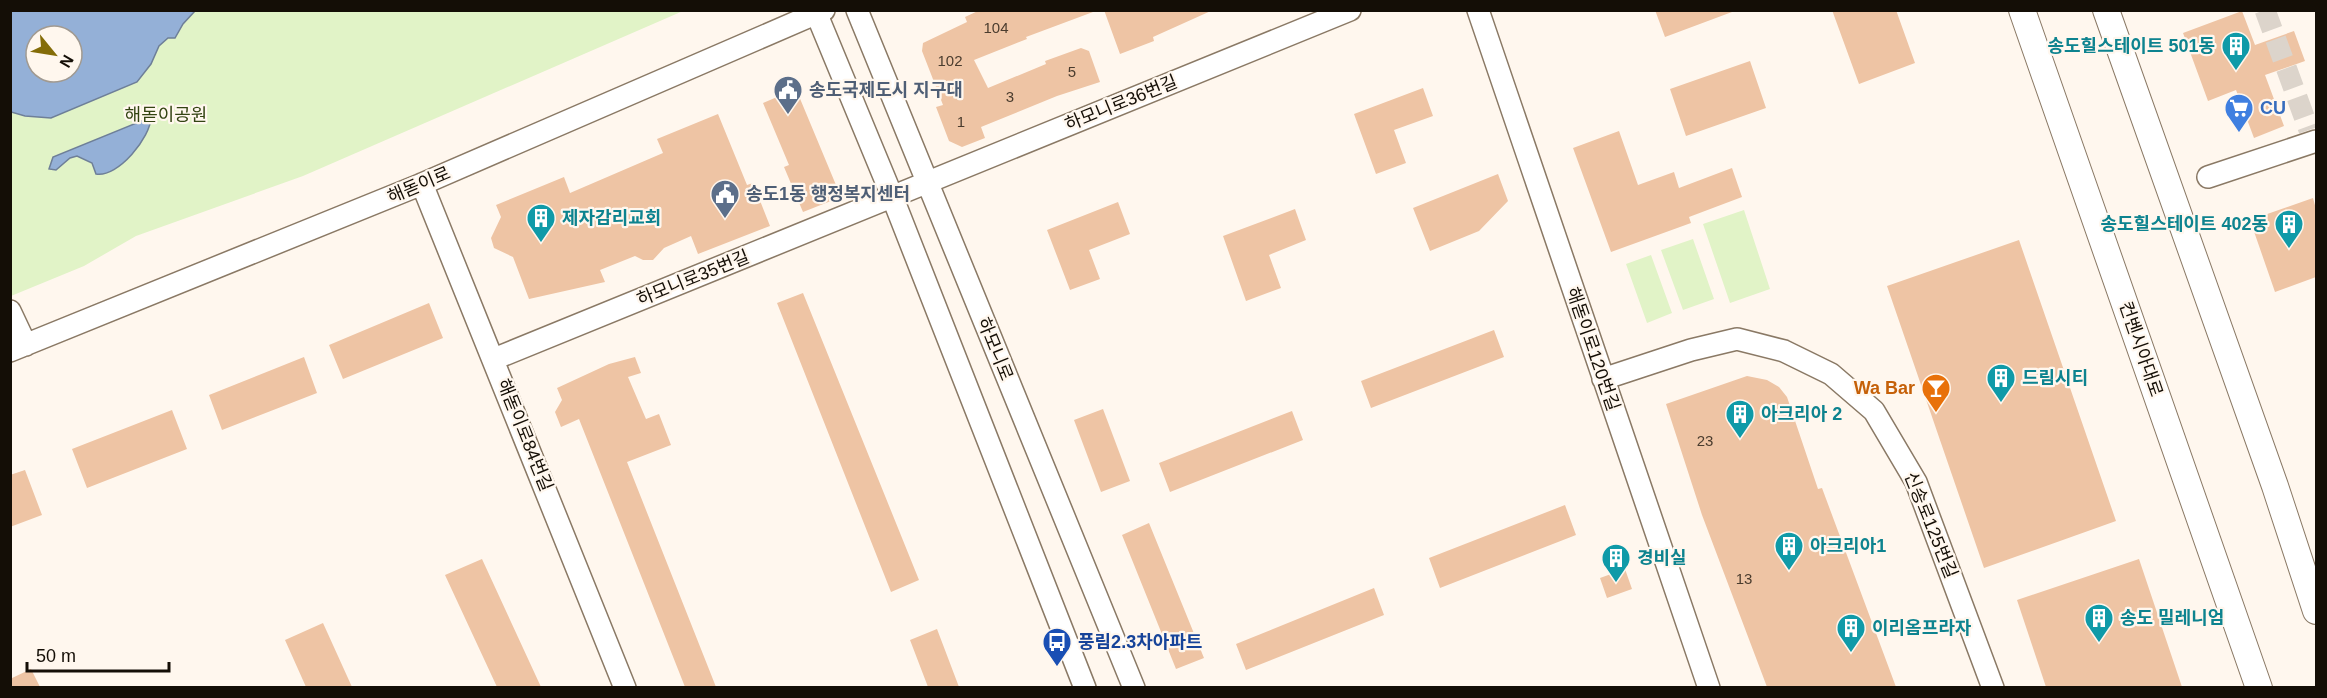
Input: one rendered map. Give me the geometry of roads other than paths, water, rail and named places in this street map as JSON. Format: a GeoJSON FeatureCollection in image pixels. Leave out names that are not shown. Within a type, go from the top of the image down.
{"type":"FeatureCollection","features":[{"type":"Feature","properties":{"kind":"main road","name":"컨벤시아대로"},"geometry":{"type":"LineString","coordinates":[[2022,10],[2259,687]]}},
{"type":"Feature","properties":{"kind":"main road"},"geometry":{"type":"LineString","coordinates":[[2106,10],[2275,486],[2316,611]]}},
{"type":"Feature","properties":{"kind":"street","name":"하모니로"},"geometry":{"type":"LineString","coordinates":[[857,10],[1134,687]]}},
{"type":"Feature","properties":{"kind":"street","name":"하모니로36번길"},"geometry":{"type":"LineString","coordinates":[[892,196],[1350,10]]}},
{"type":"Feature","properties":{"kind":"street","name":"해돋이로120번길"},"geometry":{"type":"LineString","coordinates":[[1478,10],[1709,687]]}},
{"type":"Feature","properties":{"kind":"street","name":"해돋이로"},"geometry":{"type":"LineString","coordinates":[[18,348],[422,184],[818,12]]}},
{"type":"Feature","properties":{"kind":"street"},"geometry":{"type":"LineString","coordinates":[[818,12],[1085,687]]}},
{"type":"Feature","properties":{"kind":"street"},"geometry":{"type":"LineString","coordinates":[[2208,177],[2313,135],[2316,150]]}},
{"type":"Feature","properties":{"kind":"street","name":"해돋이로84번길"},"geometry":{"type":"LineString","coordinates":[[422,184],[625,687]]}},
{"type":"Feature","properties":{"kind":"street","name":"하모니로35번길"},"geometry":{"type":"LineString","coordinates":[[494,359],[892,196]]}},
{"type":"Feature","properties":{"kind":"street"},"geometry":{"type":"LineString","coordinates":[[10,311],[18,348]]}},
{"type":"Feature","properties":{"kind":"street","name":"신송로125번길"},"geometry":{"type":"LineString","coordinates":[[1603,379],[1691,350],[1737,339],[1784,351],[1831,374],[1874,411],[1916,482],[1993,687]]}},
{"type":"Feature","properties":{"kind":"water"},"geometry":{"type":"Polygon","coordinates":[[[11,10],[195,11],[183,24],[175,38],[168,38],[159,46],[151,64],[137,82],[51,118],[25,116],[11,112],[11,10]]]}},
{"type":"Feature","properties":{"kind":"water"},"geometry":{"type":"Polygon","coordinates":[[[151,117],[146,135],[132,154],[114,170],[105,174],[96,174],[92,163],[77,156],[70,158],[56,170],[49,169],[53,157],[151,117]]]}},
{"type":"Feature","properties":{"kind":"tunnel"},"geometry":{"type":"LineString","coordinates":[[2265,10],[2309,130]]}},
{"type":"Feature","properties":{"kind":"place","name":"송도힐스테이트 501동"},"geometry":{"type":"Point","coordinates":[2236,72]}},
{"type":"Feature","properties":{"kind":"place","name":"송도국제도시 지구대"},"geometry":{"type":"Point","coordinates":[788,116]}},
{"type":"Feature","properties":{"kind":"place","name":"CU"},"geometry":{"type":"Point","coordinates":[2239,134]}},
{"type":"Feature","properties":{"kind":"place","name":"송도1동 행정복지센터"},"geometry":{"type":"Point","coordinates":[725,220]}},
{"type":"Feature","properties":{"kind":"place","name":"제자감리교회"},"geometry":{"type":"Point","coordinates":[541,244]}},
{"type":"Feature","properties":{"kind":"place","name":"송도힐스테이트 402동"},"geometry":{"type":"Point","coordinates":[2289,250]}},
{"type":"Feature","properties":{"kind":"place","name":"드림시티"},"geometry":{"type":"Point","coordinates":[2001,404]}},
{"type":"Feature","properties":{"kind":"place","name":"Wa Bar"},"geometry":{"type":"Point","coordinates":[1936,414]}},
{"type":"Feature","properties":{"kind":"place","name":"아크리아 2"},"geometry":{"type":"Point","coordinates":[1740,440]}},
{"type":"Feature","properties":{"kind":"place","name":"아크리아1"},"geometry":{"type":"Point","coordinates":[1789,572]}},
{"type":"Feature","properties":{"kind":"place","name":"경비실"},"geometry":{"type":"Point","coordinates":[1616,584]}},
{"type":"Feature","properties":{"kind":"place","name":"송도 밀레니엄"},"geometry":{"type":"Point","coordinates":[2099,644]}},
{"type":"Feature","properties":{"kind":"place","name":"이리옴프라자"},"geometry":{"type":"Point","coordinates":[1851,654]}},
{"type":"Feature","properties":{"kind":"place","name":"풍림2.3차아파트"},"geometry":{"type":"Point","coordinates":[1057,668]}},
{"type":"Feature","properties":{"kind":"park label","name":"해돋이공원"},"geometry":{"type":"Point","coordinates":[166,115]}}]}
